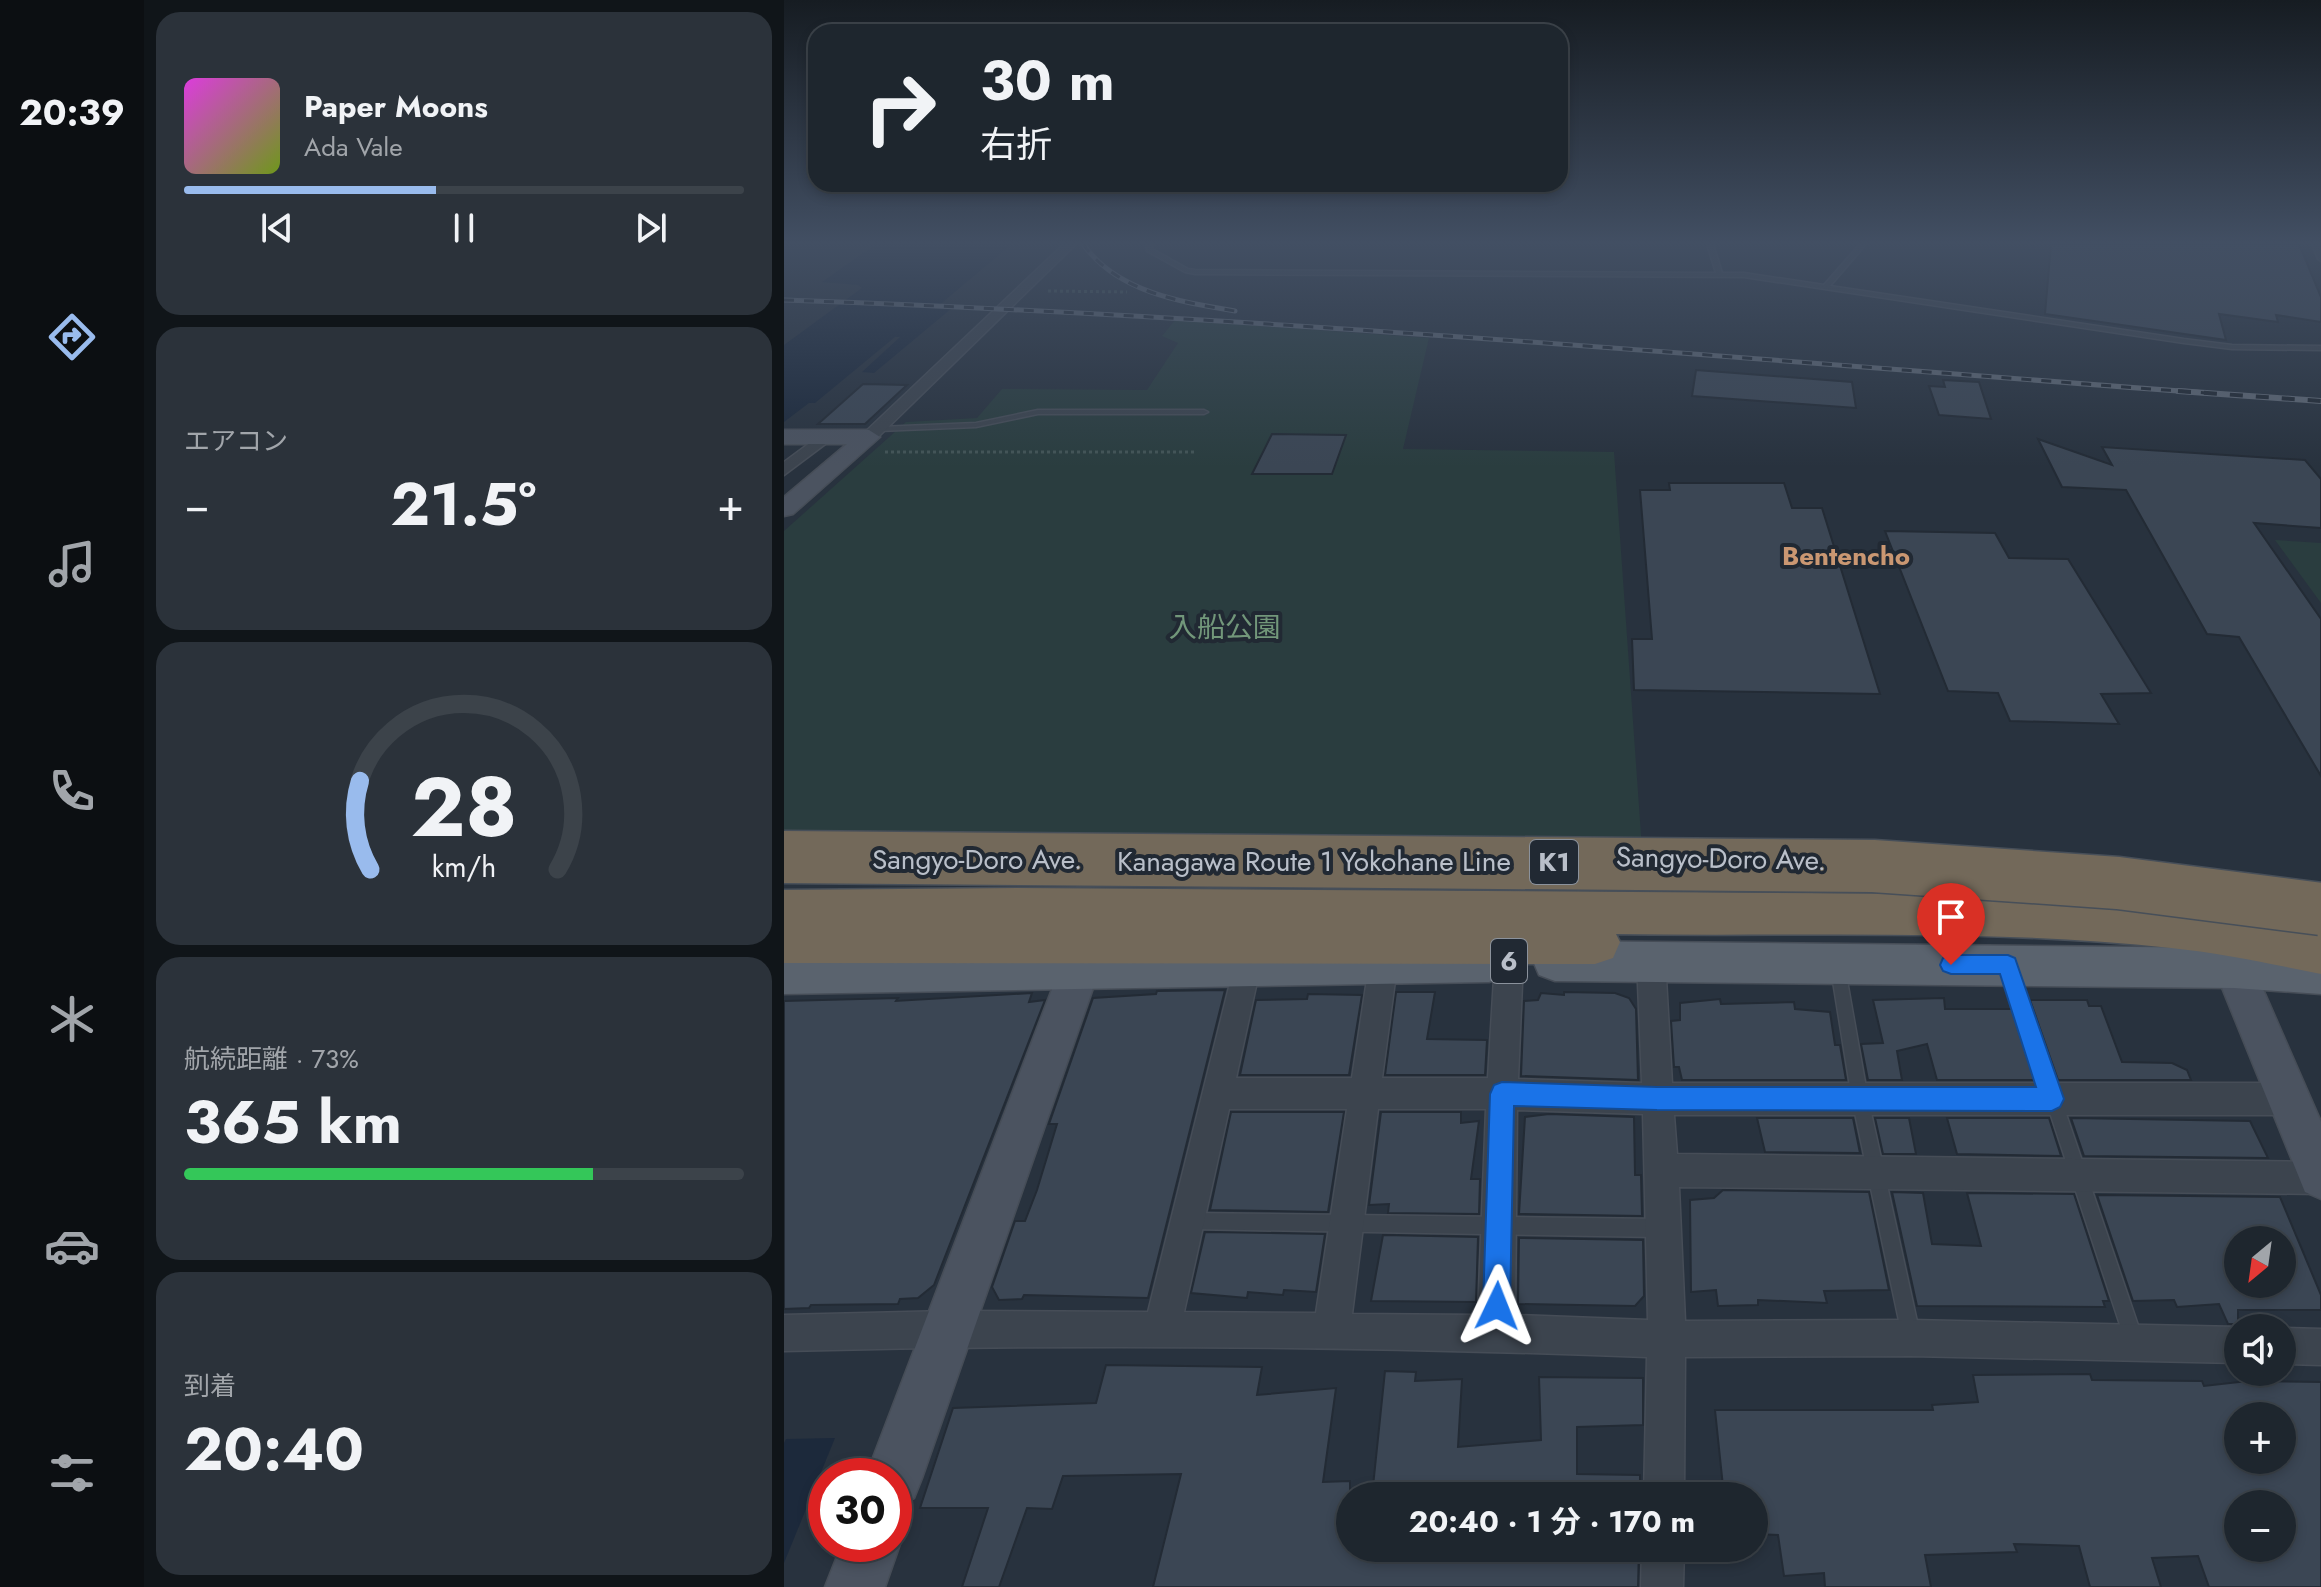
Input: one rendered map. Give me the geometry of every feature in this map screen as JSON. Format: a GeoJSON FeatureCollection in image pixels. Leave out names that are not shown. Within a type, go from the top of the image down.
{"type":"FeatureCollection","features":[{"type":"Feature","properties":{"kind":"highway","name":"Kanagawa Route 1 Yokohane Line"},"geometry":{"type":"LineString","coordinates":[[784,858],[1873,866],[2118,883],[2321,909]]}},
{"type":"Feature","properties":{"kind":"highway"},"geometry":{"type":"LineString","coordinates":[[784,911],[1286,896],[1727,889],[1824,877],[1897,860]]}},
{"type":"Feature","properties":{"kind":"highway"},"geometry":{"type":"LineString","coordinates":[[784,880],[1766,914],[1959,912],[2114,919],[2192,927],[2321,953]]}},
{"type":"Feature","properties":{"kind":"highway"},"geometry":{"type":"LineString","coordinates":[[784,941],[2023,941],[2151,943],[2321,953]]}},
{"type":"Feature","properties":{"kind":"main road","name":"Sangyo-Doro Ave."},"geometry":{"type":"LineString","coordinates":[[784,858],[1642,856],[1897,860],[2207,873],[2321,888]]}},
{"type":"Feature","properties":{"kind":"main road","name":"6"},"geometry":{"type":"LineString","coordinates":[[784,974],[1651,960],[2234,968],[2321,974]]}},
{"type":"Feature","properties":{"kind":"street"},"geometry":{"type":"LineString","coordinates":[[784,509],[877,439],[997,318]]}},
{"type":"Feature","properties":{"kind":"street"},"geometry":{"type":"LineString","coordinates":[[784,470],[826,436]]}},
{"type":"Feature","properties":{"kind":"street"},"geometry":{"type":"LineString","coordinates":[[784,437],[877,439]]}},
{"type":"Feature","properties":{"kind":"street"},"geometry":{"type":"LineString","coordinates":[[1651,960],[1667,1339],[1664,1482]]}},
{"type":"Feature","properties":{"kind":"street"},"geometry":{"type":"LineString","coordinates":[[1496,1333],[1509,961]]}},
{"type":"Feature","properties":{"kind":"street"},"geometry":{"type":"LineString","coordinates":[[1331,1332],[1383,966]]}},
{"type":"Feature","properties":{"kind":"street"},"geometry":{"type":"LineString","coordinates":[[1162,1331],[1246,968]]}},
{"type":"Feature","properties":{"kind":"street"},"geometry":{"type":"LineString","coordinates":[[1661,1170],[2321,1177],[2234,968]]}},
{"type":"Feature","properties":{"kind":"street"},"geometry":{"type":"LineString","coordinates":[[901,1458],[1079,971]]}},
{"type":"Feature","properties":{"kind":"street"},"geometry":{"type":"LineString","coordinates":[[1216,1093],[1363,1092],[1657,1099],[2289,1099]]}},
{"type":"Feature","properties":{"kind":"street"},"geometry":{"type":"LineString","coordinates":[[784,1333],[948,1329],[1496,1333],[1667,1339],[1911,1338],[2224,1345]]}},
{"type":"Feature","properties":{"kind":"street"},"geometry":{"type":"LineString","coordinates":[[2296,1346],[2321,1347]]}},
{"type":"Feature","properties":{"kind":"street"},"geometry":{"type":"LineString","coordinates":[[855,1587],[864,1562]]}},
{"type":"Feature","properties":{"kind":"street"},"geometry":{"type":"LineString","coordinates":[[1662,1587],[1663,1562]]}},
{"type":"Feature","properties":{"kind":"lane"},"geometry":{"type":"LineString","coordinates":[[2031,318],[2196,343],[2249,348],[2321,348]]}},
{"type":"Feature","properties":{"kind":"lane"},"geometry":{"type":"LineString","coordinates":[[877,439],[976,425],[1038,412],[1204,412]]}},
{"type":"Feature","properties":{"kind":"lane"},"geometry":{"type":"LineString","coordinates":[[1838,964],[1860,1099],[1911,1338]]}},
{"type":"Feature","properties":{"kind":"lane"},"geometry":{"type":"LineString","coordinates":[[2008,965],[2135,1343]]}},
{"type":"Feature","properties":{"kind":"lane"},"geometry":{"type":"LineString","coordinates":[[1187,1221],[1663,1229]]}},
{"type":"Feature","properties":{"kind":"path"},"geometry":{"type":"LineString","coordinates":[[877,439],[1196,452]]}},
{"type":"Feature","properties":{"kind":"green space","name":"入船公園"},"geometry":{"type":"Polygon","coordinates":[[[1175,320],[1429,338],[1403,449],[1614,452],[1643,863],[784,871],[784,531],[906,422],[977,418],[1002,389],[1147,390],[1178,343],[1162,336],[1175,320]]]}},
{"type":"Feature","properties":{"kind":"green space"},"geometry":{"type":"Polygon","coordinates":[[[2275,540],[2321,543],[2321,603],[2275,540]]]}},
{"type":"Feature","properties":{"kind":"water"},"geometry":{"type":"Polygon","coordinates":[[[821,318],[940,318],[874,373],[862,372],[900,337],[895,337],[815,403],[809,403],[784,422],[784,345],[821,318]]]}},
{"type":"Feature","properties":{"kind":"water"},"geometry":{"type":"Polygon","coordinates":[[[835,1438],[827,1458],[808,1458],[808,1504],[784,1563],[784,1443],[786,1439],[835,1438]]]}},
{"type":"Feature","properties":{"kind":"building"},"geometry":{"type":"Polygon","coordinates":[[[2073,318],[2220,318],[2226,340],[2073,318]]]}},
{"type":"Feature","properties":{"kind":"building"},"geometry":{"type":"Polygon","coordinates":[[[2249,318],[2277,318],[2278,322],[2249,318]]]}},
{"type":"Feature","properties":{"kind":"building"},"geometry":{"type":"Polygon","coordinates":[[[2296,318],[2321,318],[2321,322],[2296,318]]]}},
{"type":"Feature","properties":{"kind":"building"},"geometry":{"type":"Polygon","coordinates":[[[1696,370],[1852,382],[1856,408],[1692,396],[1696,370]]]}},
{"type":"Feature","properties":{"kind":"building"},"geometry":{"type":"Polygon","coordinates":[[[1943,380],[1979,382],[1991,419],[1939,415],[1929,386],[1945,387],[1943,380]]]}},
{"type":"Feature","properties":{"kind":"building"},"geometry":{"type":"Polygon","coordinates":[[[863,384],[907,385],[865,424],[818,424],[863,384]]]}},
{"type":"Feature","properties":{"kind":"building"},"geometry":{"type":"Polygon","coordinates":[[[1272,434],[1346,435],[1332,474],[1252,474],[1272,434]]]}},
{"type":"Feature","properties":{"kind":"building"},"geometry":{"type":"Polygon","coordinates":[[[2038,439],[2112,465],[2102,447],[2305,460],[2321,479],[2321,528],[2254,523],[2321,619],[2321,776],[2239,637],[2207,634],[2126,490],[2062,487],[2038,439]]]}},
{"type":"Feature","properties":{"kind":"building"},"geometry":{"type":"Polygon","coordinates":[[[1669,483],[1784,483],[1792,508],[1822,508],[1880,694],[1634,690],[1632,639],[1652,639],[1640,490],[1670,490],[1669,483]]]}},
{"type":"Feature","properties":{"kind":"building"},"geometry":{"type":"Polygon","coordinates":[[[1885,531],[1995,533],[2009,558],[2068,559],[2151,693],[2101,694],[2119,724],[2010,721],[1998,693],[1948,691],[1885,531]]]}},
{"type":"Feature","properties":{"kind":"building"},"geometry":{"type":"Polygon","coordinates":[[[1225,990],[1148,1298],[1024,1295],[1022,1299],[999,1300],[992,1287],[1015,1221],[1025,1221],[1037,1190],[1057,1124],[1049,1124],[1093,998],[1156,994],[1157,991],[1225,990]]]}},
{"type":"Feature","properties":{"kind":"building"},"geometry":{"type":"Polygon","coordinates":[[[1396,992],[1435,992],[1427,1039],[1487,1040],[1485,1075],[1385,1075],[1396,992]]]}},
{"type":"Feature","properties":{"kind":"building"},"geometry":{"type":"Polygon","coordinates":[[[1564,992],[1615,993],[1629,998],[1636,1009],[1638,1080],[1521,1076],[1524,1001],[1538,1000],[1541,993],[1564,995],[1564,992]]]}},
{"type":"Feature","properties":{"kind":"building"},"geometry":{"type":"Polygon","coordinates":[[[1032,993],[1029,1002],[1045,1000],[934,1285],[918,1298],[900,1299],[898,1304],[811,1305],[809,1308],[784,1309],[784,1001],[898,998],[896,1001],[1032,993]]]}},
{"type":"Feature","properties":{"kind":"building"},"geometry":{"type":"Polygon","coordinates":[[[1308,994],[1362,995],[1349,1075],[1240,1075],[1256,1000],[1307,999],[1308,994]]]}},
{"type":"Feature","properties":{"kind":"building"},"geometry":{"type":"Polygon","coordinates":[[[1944,998],[1945,1009],[2013,1009],[2036,1080],[1937,1080],[1927,1044],[1897,1051],[1902,1080],[1868,1080],[1861,1044],[1883,1043],[1873,1000],[1944,998]]]}},
{"type":"Feature","properties":{"kind":"building"},"geometry":{"type":"Polygon","coordinates":[[[1720,999],[1721,1004],[1794,1002],[1795,1009],[1830,1012],[1835,1045],[1840,1045],[1846,1080],[1682,1080],[1679,1067],[1674,1067],[1671,1021],[1680,1020],[1680,1003],[1720,999]]]}},
{"type":"Feature","properties":{"kind":"building"},"geometry":{"type":"Polygon","coordinates":[[[2030,1000],[2087,1000],[2089,1006],[2101,1006],[2122,1062],[2172,1063],[2187,1070],[2191,1080],[2058,1080],[2030,1000]]]}},
{"type":"Feature","properties":{"kind":"building"},"geometry":{"type":"Polygon","coordinates":[[[1231,1112],[1344,1112],[1328,1212],[1210,1210],[1231,1112]]]}},
{"type":"Feature","properties":{"kind":"building"},"geometry":{"type":"Polygon","coordinates":[[[1381,1112],[1461,1112],[1461,1123],[1479,1121],[1471,1179],[1480,1179],[1479,1214],[1388,1213],[1389,1204],[1369,1205],[1381,1112]]]}},
{"type":"Feature","properties":{"kind":"building"},"geometry":{"type":"Polygon","coordinates":[[[1549,1114],[1634,1117],[1635,1175],[1641,1175],[1642,1216],[1519,1214],[1525,1117],[1549,1114]]]}},
{"type":"Feature","properties":{"kind":"building"},"geometry":{"type":"Polygon","coordinates":[[[1757,1118],[1853,1118],[1860,1153],[1765,1152],[1757,1118]]]}},
{"type":"Feature","properties":{"kind":"building"},"geometry":{"type":"Polygon","coordinates":[[[1875,1118],[1909,1118],[1916,1154],[1883,1154],[1875,1118]]]}},
{"type":"Feature","properties":{"kind":"building"},"geometry":{"type":"Polygon","coordinates":[[[1947,1118],[2049,1118],[2061,1156],[1957,1154],[1947,1118]]]}},
{"type":"Feature","properties":{"kind":"building"},"geometry":{"type":"Polygon","coordinates":[[[2071,1118],[2250,1121],[2268,1158],[2084,1156],[2071,1118]]]}},
{"type":"Feature","properties":{"kind":"building"},"geometry":{"type":"Polygon","coordinates":[[[1723,1190],[1869,1192],[1889,1290],[1824,1291],[1827,1303],[1758,1300],[1758,1305],[1718,1306],[1716,1290],[1691,1292],[1690,1200],[1714,1198],[1723,1190]]]}},
{"type":"Feature","properties":{"kind":"building"},"geometry":{"type":"Polygon","coordinates":[[[1892,1192],[1923,1193],[1932,1244],[1981,1246],[1967,1193],[2074,1194],[2109,1301],[2103,1301],[2105,1307],[1917,1306],[1892,1192]]]}},
{"type":"Feature","properties":{"kind":"building"},"geometry":{"type":"Polygon","coordinates":[[[2097,1195],[2280,1197],[2292,1226],[2224,1226],[2224,1298],[2296,1298],[2296,1235],[2321,1295],[2321,1310],[2238,1310],[2238,1314],[2224,1315],[2219,1304],[2177,1307],[2174,1300],[2133,1301],[2097,1195]]]}},
{"type":"Feature","properties":{"kind":"building"},"geometry":{"type":"Polygon","coordinates":[[[1205,1232],[1325,1234],[1316,1292],[1284,1290],[1283,1295],[1248,1292],[1247,1298],[1191,1293],[1205,1232]]]}},
{"type":"Feature","properties":{"kind":"building"},"geometry":{"type":"Polygon","coordinates":[[[1383,1235],[1478,1237],[1476,1302],[1371,1301],[1383,1235]]]}},
{"type":"Feature","properties":{"kind":"building"},"geometry":{"type":"Polygon","coordinates":[[[1519,1238],[1643,1240],[1644,1296],[1635,1306],[1518,1304],[1519,1238]]]}},
{"type":"Feature","properties":{"kind":"building"},"geometry":{"type":"Polygon","coordinates":[[[1106,1365],[1262,1367],[1257,1395],[1336,1388],[1323,1482],[1350,1481],[1350,1482],[1336,1482],[1336,1562],[1639,1562],[1638,1587],[1153,1587],[1181,1474],[1063,1476],[1052,1509],[1027,1508],[999,1587],[962,1587],[988,1508],[920,1508],[953,1408],[1096,1403],[1106,1365]]]}},
{"type":"Feature","properties":{"kind":"building"},"geometry":{"type":"Polygon","coordinates":[[[1385,1371],[1416,1372],[1415,1381],[1462,1379],[1458,1447],[1541,1440],[1539,1377],[1643,1378],[1643,1425],[1577,1427],[1577,1474],[1640,1475],[1640,1482],[1373,1482],[1385,1371]]]}},
{"type":"Feature","properties":{"kind":"building"},"geometry":{"type":"Polygon","coordinates":[[[2090,1374],[2092,1380],[2202,1381],[2204,1386],[2296,1386],[2296,1382],[2321,1382],[2321,1587],[2209,1587],[2198,1556],[2152,1558],[2161,1587],[2090,1587],[2079,1546],[2014,1544],[2017,1552],[1925,1555],[1931,1587],[1825,1587],[1824,1573],[1784,1576],[1778,1535],[1768,1535],[1768,1482],[1723,1482],[1715,1410],[1933,1410],[1932,1405],[1978,1402],[1973,1375],[2090,1374]]]}},
{"type":"Feature","properties":{"kind":"railway"},"geometry":{"type":"LineString","coordinates":[[1173,318],[2200,393]]}},
{"type":"Feature","properties":{"kind":"railway"},"geometry":{"type":"LineString","coordinates":[[2178,391],[2200,393]]}},
{"type":"Feature","properties":{"kind":"railway"},"geometry":{"type":"LineString","coordinates":[[2200,393],[2321,401]]}},
{"type":"Feature","properties":{"kind":"railway"},"geometry":{"type":"LineString","coordinates":[[2200,393],[2206,393]]}},
{"type":"Feature","properties":{"kind":"district","name":"Bentencho"},"geometry":{"type":"Point","coordinates":[1846,556]}},
{"type":"Feature","properties":{"kind":"route"},"geometry":{"type":"LineString","coordinates":[[1497,1306],[1502,1094],[1657,1099],[2052,1099],[2008,965],[1951,965]]}}]}
